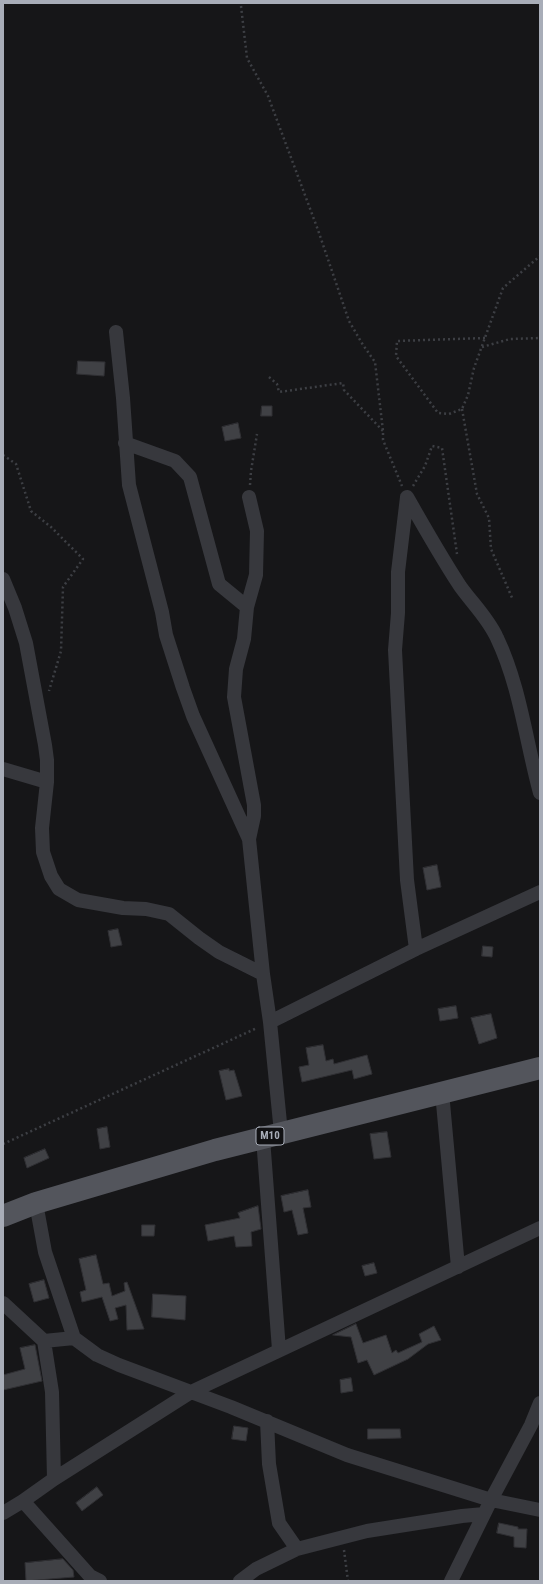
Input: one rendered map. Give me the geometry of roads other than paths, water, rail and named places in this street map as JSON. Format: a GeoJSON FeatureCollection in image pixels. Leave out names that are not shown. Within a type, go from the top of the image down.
{"type":"FeatureCollection","features":[{"type":"Feature","properties":{"kind":"main road","name":"M10"},"geometry":{"type":"LineString","coordinates":[[3,1216],[36,1203],[215,1150],[540,1068]]}},
{"type":"Feature","properties":{"kind":"street"},"geometry":{"type":"LineString","coordinates":[[116,332],[123,398],[129,485],[162,612],[166,635],[193,716],[249,839]]}},
{"type":"Feature","properties":{"kind":"street"},"geometry":{"type":"LineString","coordinates":[[125,443],[175,461],[190,477],[219,584],[247,607]]}},
{"type":"Feature","properties":{"kind":"street"},"geometry":{"type":"LineString","coordinates":[[249,497],[257,531],[258,549],[256,575],[247,607],[244,639],[236,669],[234,697],[254,805],[254,816],[249,839],[263,974],[270,1022],[279,1350]]}},
{"type":"Feature","properties":{"kind":"street"},"geometry":{"type":"LineString","coordinates":[[416,949],[407,880],[395,650],[398,612],[398,572],[406,497],[461,586],[476,604],[497,636],[507,661],[516,692],[531,761],[540,793]]}},
{"type":"Feature","properties":{"kind":"street"},"geometry":{"type":"LineString","coordinates":[[3,579],[15,608],[26,643],[45,745],[47,782],[42,828],[43,852],[51,876],[59,890],[78,900],[123,908],[146,908],[169,914],[219,952],[263,974]]}},
{"type":"Feature","properties":{"kind":"street"},"geometry":{"type":"LineString","coordinates":[[3,769],[47,782]]}},
{"type":"Feature","properties":{"kind":"street"},"geometry":{"type":"LineString","coordinates":[[270,1022],[416,949],[540,892]]}},
{"type":"Feature","properties":{"kind":"street"},"geometry":{"type":"LineString","coordinates":[[442,1092],[458,1267]]}},
{"type":"Feature","properties":{"kind":"street"},"geometry":{"type":"LineString","coordinates":[[36,1203],[46,1252],[74,1338],[97,1355],[119,1365],[267,1421],[347,1455],[490,1500],[540,1510]]}},
{"type":"Feature","properties":{"kind":"street"},"geometry":{"type":"LineString","coordinates":[[3,1513],[191,1392],[540,1228]]}},
{"type":"Feature","properties":{"kind":"street"},"geometry":{"type":"LineString","coordinates":[[3,1303],[44,1341],[52,1392],[54,1479]]}},
{"type":"Feature","properties":{"kind":"street"},"geometry":{"type":"LineString","coordinates":[[44,1341],[74,1338]]}},
{"type":"Feature","properties":{"kind":"street"},"geometry":{"type":"LineString","coordinates":[[451,1581],[490,1500],[531,1425],[540,1403]]}},
{"type":"Feature","properties":{"kind":"street"},"geometry":{"type":"LineString","coordinates":[[267,1421],[269,1464],[279,1523],[297,1549]]}},
{"type":"Feature","properties":{"kind":"street"},"geometry":{"type":"LineString","coordinates":[[23,1501],[90,1576],[100,1581]]}},
{"type":"Feature","properties":{"kind":"street"},"geometry":{"type":"LineString","coordinates":[[240,1581],[256,1569],[297,1549],[367,1531],[484,1514]]}}]}
